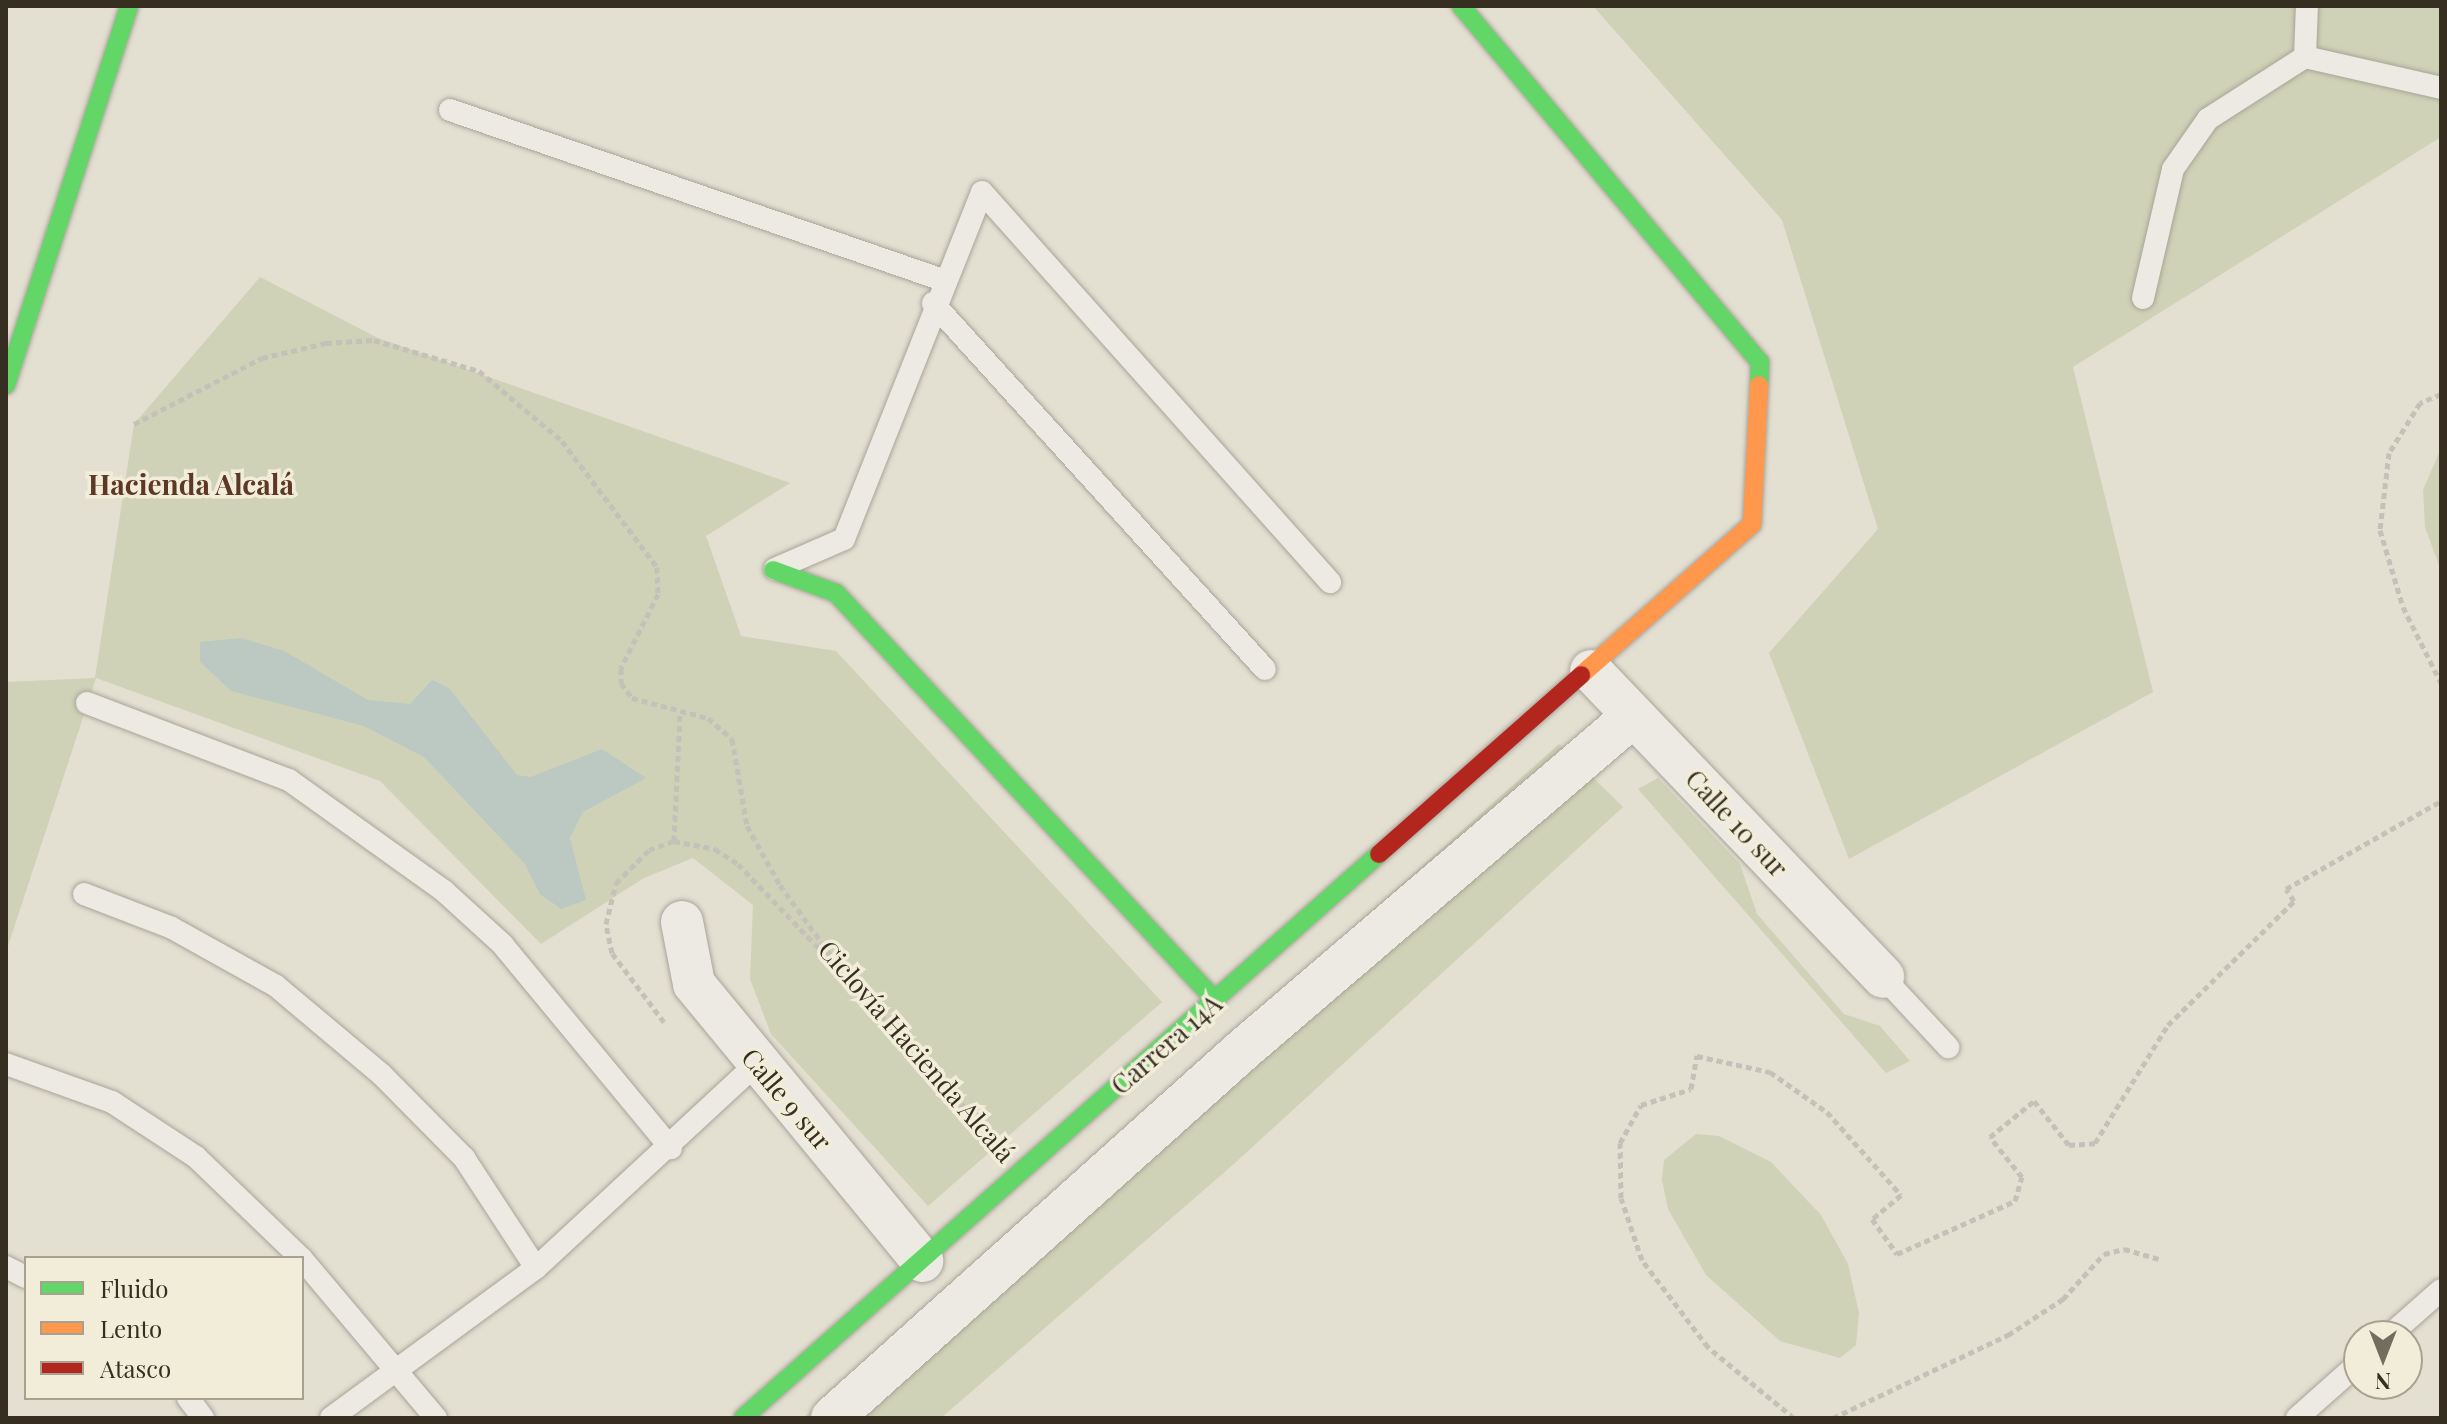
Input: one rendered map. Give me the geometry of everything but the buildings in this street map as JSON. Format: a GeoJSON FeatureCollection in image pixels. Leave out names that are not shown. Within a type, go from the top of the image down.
{"type":"FeatureCollection","features":[{"type":"Feature","properties":{"kind":"street"},"geometry":{"type":"LineString","coordinates":[[6,385],[129,6]]}},
{"type":"Feature","properties":{"kind":"street","name":"Carrera 14A"},"geometry":{"type":"LineString","coordinates":[[743,1418],[1591,671],[1752,524],[1760,362],[1461,6]]}},
{"type":"Feature","properties":{"kind":"street"},"geometry":{"type":"LineString","coordinates":[[773,570],[836,593],[1216,1001]]}},
{"type":"Feature","properties":{"kind":"street","name":"Calle 10 sur"},"geometry":{"type":"LineString","coordinates":[[1591,671],[1883,977]]}},
{"type":"Feature","properties":{"kind":"street","name":"Carrera 14A"},"geometry":{"type":"LineString","coordinates":[[832,1418],[1256,1037],[1633,716]]}},
{"type":"Feature","properties":{"kind":"street","name":"Calle 9 sur"},"geometry":{"type":"LineString","coordinates":[[682,922],[694,984],[756,1064],[922,1261]]}},
{"type":"Feature","properties":{"kind":"lane"},"geometry":{"type":"LineString","coordinates":[[2305,57],[2307,6]]}},
{"type":"Feature","properties":{"kind":"lane"},"geometry":{"type":"LineString","coordinates":[[2143,298],[2173,169],[2208,119],[2305,57],[2441,88]]}},
{"type":"Feature","properties":{"kind":"lane"},"geometry":{"type":"LineString","coordinates":[[450,110],[943,280]]}},
{"type":"Feature","properties":{"kind":"lane"},"geometry":{"type":"LineString","coordinates":[[773,570],[844,539],[933,303],[982,192],[1330,582]]}},
{"type":"Feature","properties":{"kind":"lane"},"geometry":{"type":"LineString","coordinates":[[933,303],[1265,669]]}},
{"type":"Feature","properties":{"kind":"lane"},"geometry":{"type":"LineString","coordinates":[[87,703],[289,780],[444,891],[502,944],[671,1148]]}},
{"type":"Feature","properties":{"kind":"lane"},"geometry":{"type":"LineString","coordinates":[[84,894],[172,928],[276,986],[382,1075],[464,1158],[536,1268]]}},
{"type":"Feature","properties":{"kind":"lane"},"geometry":{"type":"LineString","coordinates":[[1883,977],[1948,1047]]}},
{"type":"Feature","properties":{"kind":"lane"},"geometry":{"type":"LineString","coordinates":[[6,1064],[124,1110],[196,1157],[298,1256]]}},
{"type":"Feature","properties":{"kind":"lane"},"geometry":{"type":"LineString","coordinates":[[331,1418],[536,1268],[671,1148],[756,1064]]}},
{"type":"Feature","properties":{"kind":"lane"},"geometry":{"type":"LineString","coordinates":[[304,1263],[436,1418]]}},
{"type":"Feature","properties":{"kind":"lane"},"geometry":{"type":"LineString","coordinates":[[6,1267],[24,1276]]}},
{"type":"Feature","properties":{"kind":"lane"},"geometry":{"type":"LineString","coordinates":[[2407,1320],[2441,1290]]}},
{"type":"Feature","properties":{"kind":"lane"},"geometry":{"type":"LineString","coordinates":[[2297,1418],[2343,1377]]}},
{"type":"Feature","properties":{"kind":"lane"},"geometry":{"type":"LineString","coordinates":[[190,1400],[203,1418]]}},
{"type":"Feature","properties":{"kind":"path","name":"Ciclovía Hacienda Alcalá"},"geometry":{"type":"LineString","coordinates":[[134,424],[262,358],[326,343],[374,340],[479,371],[562,441],[647,545],[661,581],[621,668],[621,683],[632,698],[708,718],[732,739],[742,814],[780,885],[847,978],[1021,1171]]}},
{"type":"Feature","properties":{"kind":"path"},"geometry":{"type":"LineString","coordinates":[[2441,394],[2420,403],[2389,453],[2380,530],[2403,607],[2441,683]]}},
{"type":"Feature","properties":{"kind":"path"},"geometry":{"type":"LineString","coordinates":[[674,841],[680,713]]}},
{"type":"Feature","properties":{"kind":"path"},"geometry":{"type":"LineString","coordinates":[[1794,1418],[1708,1347],[1642,1260],[1621,1198],[1620,1143],[1641,1105],[1691,1089],[1697,1056],[1770,1072],[1838,1123],[1901,1195],[1872,1219],[1897,1254],[2015,1201],[2022,1177],[1990,1137],[2034,1101],[2069,1145],[2095,1143],[2168,1025],[2294,901],[2286,889],[2441,801]]}},
{"type":"Feature","properties":{"kind":"path"},"geometry":{"type":"LineString","coordinates":[[1833,1418],[2008,1335],[2063,1299],[2104,1254],[2124,1249],[2159,1259]]}},
{"type":"Feature","properties":{"kind":"path"},"geometry":{"type":"LineString","coordinates":[[1258,1418],[1279,1418]]}},
{"type":"Feature","properties":{"kind":"green space"},"geometry":{"type":"Polygon","coordinates":[[[1593,6],[2441,6],[2441,137],[2073,367],[2153,692],[1849,859],[1769,653],[1878,529],[1782,220],[1593,6]]]}},
{"type":"Feature","properties":{"kind":"green space"},"geometry":{"type":"Polygon","coordinates":[[[260,277],[378,338],[790,483],[706,536],[741,636],[836,651],[1162,1002],[928,1206],[771,1034],[750,979],[753,905],[693,858],[644,878],[541,944],[380,781],[96,678],[6,952],[6,682],[95,678],[134,424],[260,277]]]}},
{"type":"Feature","properties":{"kind":"green space"},"geometry":{"type":"Polygon","coordinates":[[[2441,448],[2441,571],[2425,527],[2423,490],[2441,448]]]}},
{"type":"Feature","properties":{"kind":"green space"},"geometry":{"type":"Polygon","coordinates":[[[1559,744],[1623,807],[1235,1163],[941,1418],[803,1418],[1559,744]]]}},
{"type":"Feature","properties":{"kind":"green space"},"geometry":{"type":"Polygon","coordinates":[[[1658,778],[1740,864],[1757,914],[1844,1014],[1880,1026],[1910,1061],[1886,1073],[1638,789],[1658,778]]]}},
{"type":"Feature","properties":{"kind":"green space"},"geometry":{"type":"Polygon","coordinates":[[[1696,1134],[1719,1136],[1771,1162],[1821,1215],[1848,1264],[1859,1313],[1856,1345],[1840,1358],[1780,1341],[1706,1275],[1668,1209],[1662,1180],[1664,1160],[1696,1134]]]}},
{"type":"Feature","properties":{"kind":"shaded area"},"geometry":{"type":"Polygon","coordinates":[[[242,638],[284,651],[368,700],[410,704],[432,680],[449,688],[517,775],[531,777],[602,749],[646,778],[583,812],[570,838],[586,900],[561,909],[540,894],[525,864],[424,757],[364,726],[231,691],[200,662],[200,642],[242,638]]]}},
{"type":"Feature","properties":{"kind":"traffic: fast"},"geometry":{"type":"LineString","coordinates":[[6,385],[129,6]]}},
{"type":"Feature","properties":{"kind":"traffic: fast"},"geometry":{"type":"LineString","coordinates":[[1461,6],[1760,362],[1759,385]]}},
{"type":"Feature","properties":{"kind":"traffic: fast"},"geometry":{"type":"LineString","coordinates":[[773,570],[836,593],[1216,1001]]}},
{"type":"Feature","properties":{"kind":"traffic: fast"},"geometry":{"type":"LineString","coordinates":[[743,1418],[1379,854]]}},
{"type":"Feature","properties":{"kind":"traffic: slow"},"geometry":{"type":"LineString","coordinates":[[1581,675],[1752,524],[1759,385]]}},
{"type":"Feature","properties":{"kind":"traffic: jam"},"geometry":{"type":"LineString","coordinates":[[1379,854],[1581,675]]}},
{"type":"Feature","properties":{"kind":"district","name":"Hacienda Alcalá"},"geometry":{"type":"Point","coordinates":[191,484]}}]}
